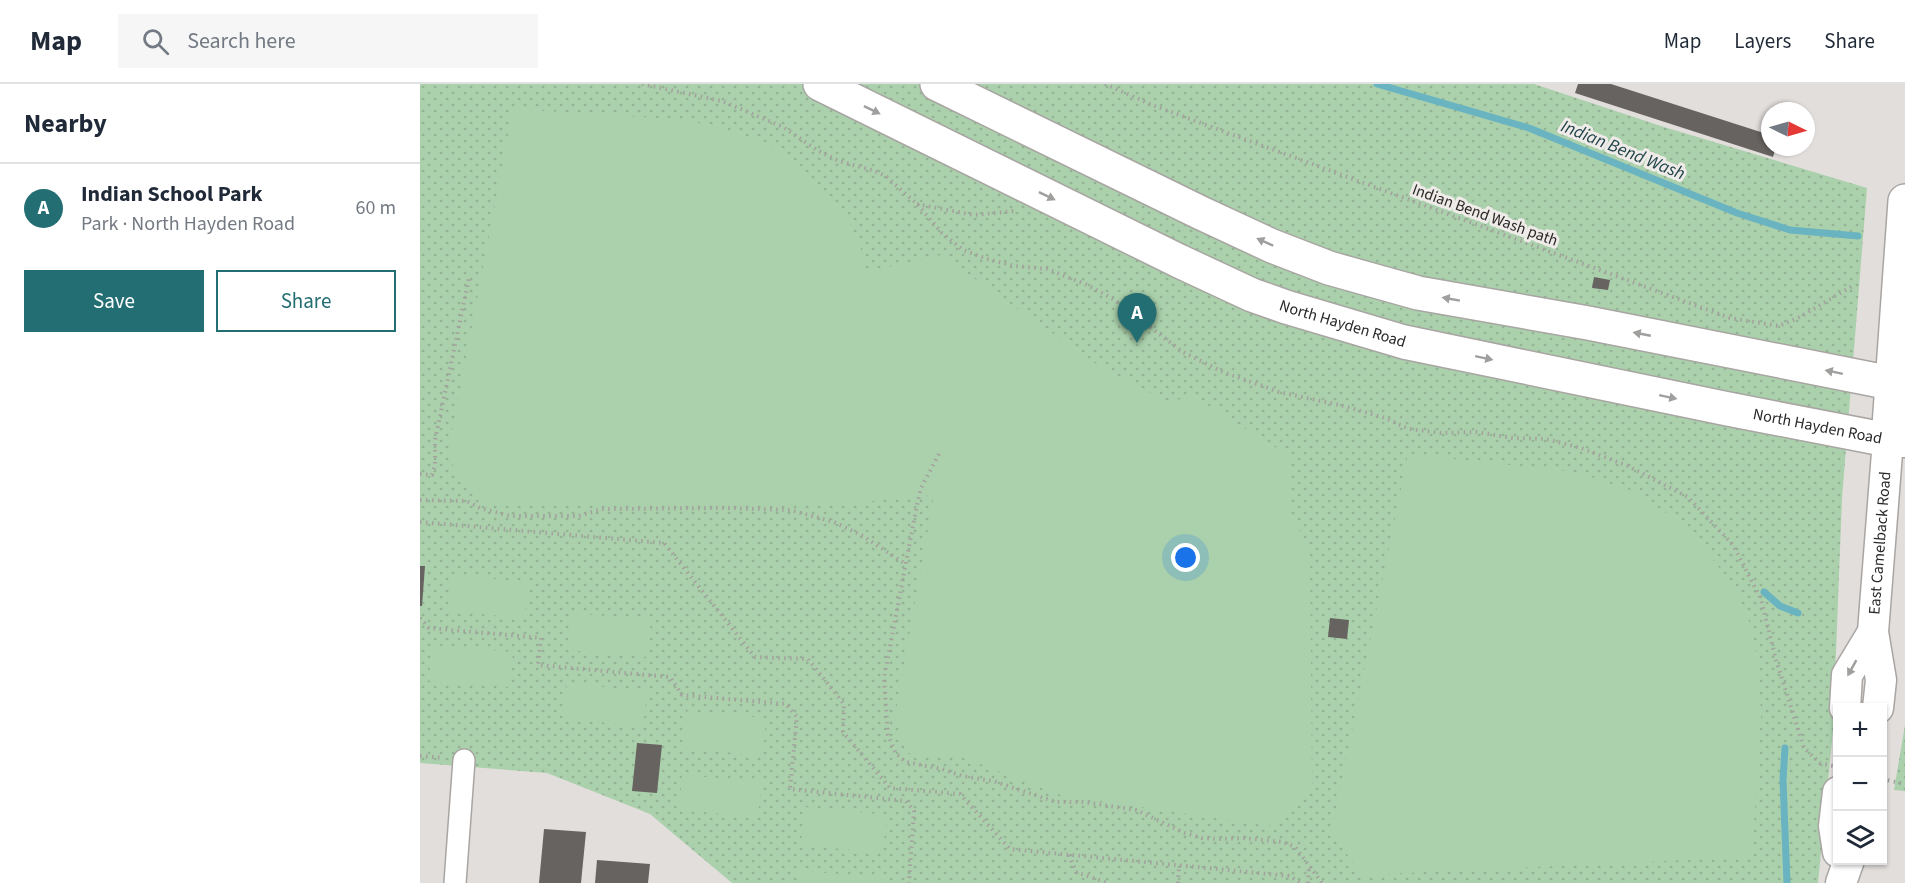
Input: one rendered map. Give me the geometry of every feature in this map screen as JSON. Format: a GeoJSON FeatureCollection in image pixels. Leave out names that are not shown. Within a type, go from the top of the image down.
{"type":"FeatureCollection","features":[{"type":"Feature","properties":{"kind":"main road","name":"North Hayden Road"},"geometry":{"type":"LineString","coordinates":[[820,84],[1196,269],[1252,295],[1286,307],[1404,342],[1896,441]]}},
{"type":"Feature","properties":{"kind":"main road"},"geometry":{"type":"LineString","coordinates":[[937,84],[1200,213],[1272,246],[1329,268],[1418,293],[1588,323],[1898,385]]}},
{"type":"Feature","properties":{"kind":"main road","name":"East Camelback Road"},"geometry":{"type":"LineString","coordinates":[[1879,703],[1881,680],[1874,633],[1896,441],[1905,201]]}},
{"type":"Feature","properties":{"kind":"main road","name":"East Camelback Road"},"geometry":{"type":"LineString","coordinates":[[1845,703],[1847,675],[1874,633]]}},
{"type":"Feature","properties":{"kind":"main road"},"geometry":{"type":"LineString","coordinates":[[1839,865],[1841,883]]}},
{"type":"Feature","properties":{"kind":"main road"},"geometry":{"type":"LineString","coordinates":[[1841,883],[1848,865]]}},
{"type":"Feature","properties":{"kind":"street"},"geometry":{"type":"LineString","coordinates":[[455,883],[464,760]]}},
{"type":"Feature","properties":{"kind":"path"},"geometry":{"type":"LineString","coordinates":[[642,84],[722,101],[750,111],[783,127],[839,161],[875,171],[887,177],[917,204],[942,233],[963,250],[996,261],[1047,269],[1085,284],[1113,299],[1183,352],[1223,372],[1279,392],[1340,405],[1384,418],[1409,429],[1442,433],[1477,432],[1513,438],[1546,439],[1581,448],[1628,466],[1688,497],[1733,545],[1761,599],[1776,660],[1804,748],[1820,763],[1833,765]]}},
{"type":"Feature","properties":{"kind":"path","name":"Indian Bend Wash path"},"geometry":{"type":"LineString","coordinates":[[1105,84],[1152,105],[1730,318],[1779,326],[1800,317],[1854,285]]}},
{"type":"Feature","properties":{"kind":"path"},"geometry":{"type":"LineString","coordinates":[[917,204],[974,215],[1023,210]]}},
{"type":"Feature","properties":{"kind":"path"},"geometry":{"type":"LineString","coordinates":[[420,474],[432,475],[435,465],[435,440],[469,278]]}},
{"type":"Feature","properties":{"kind":"path"},"geometry":{"type":"LineString","coordinates":[[939,454],[921,488],[904,563],[884,678],[888,735],[896,754],[906,762],[993,781],[1056,802],[1083,801],[1136,810],[1185,833],[1202,838],[1253,838],[1283,842],[1295,847],[1322,883]]}},
{"type":"Feature","properties":{"kind":"path"},"geometry":{"type":"LineString","coordinates":[[420,500],[467,501],[480,508],[510,516],[579,516],[602,509],[790,510],[834,522],[863,536],[904,563]]}},
{"type":"Feature","properties":{"kind":"path"},"geometry":{"type":"LineString","coordinates":[[420,522],[664,543],[755,657],[808,659],[844,704],[843,732],[890,788],[960,794],[1010,849],[1289,876],[1301,883]]}},
{"type":"Feature","properties":{"kind":"path"},"geometry":{"type":"LineString","coordinates":[[420,618],[429,628],[541,638],[538,665],[669,677],[682,694],[786,704],[797,717],[790,789],[906,801],[914,811],[909,883]]}},
{"type":"Feature","properties":{"kind":"path"},"geometry":{"type":"LineString","coordinates":[[1887,781],[1905,783]]}},
{"type":"Feature","properties":{"kind":"path"},"geometry":{"type":"LineString","coordinates":[[1069,855],[1076,872],[1107,883]]}},
{"type":"Feature","properties":{"kind":"path"},"geometry":{"type":"LineString","coordinates":[[1308,883],[1309,865]]}},
{"type":"Feature","properties":{"kind":"path"},"geometry":{"type":"LineString","coordinates":[[1178,883],[1179,866]]}},
{"type":"Feature","properties":{"kind":"green space"},"geometry":{"type":"Polygon","coordinates":[[[420,84],[1534,84],[1664,127],[1867,188],[1842,498],[1833,730],[1818,883],[732,883],[650,814],[547,773],[420,763],[420,84]]]}},
{"type":"Feature","properties":{"kind":"green space"},"geometry":{"type":"Polygon","coordinates":[[[513,109],[689,120],[763,141],[796,161],[846,216],[861,249],[867,272],[941,255],[1095,363],[1169,403],[1191,395],[1291,457],[1290,516],[1310,547],[1312,792],[1269,826],[1060,795],[962,757],[906,753],[895,716],[934,495],[854,503],[507,506],[479,501],[464,486],[453,468],[450,442],[513,109]]]}},
{"type":"Feature","properties":{"kind":"green space"},"geometry":{"type":"Polygon","coordinates":[[[1408,454],[1576,472],[1630,490],[1685,525],[1734,586],[1752,628],[1759,671],[1761,717],[1752,857],[1363,875],[1331,834],[1408,454]]]}},
{"type":"Feature","properties":{"kind":"green space"},"geometry":{"type":"Polygon","coordinates":[[[451,575],[528,582],[525,618],[448,611],[451,575]]]}},
{"type":"Feature","properties":{"kind":"green space"},"geometry":{"type":"Polygon","coordinates":[[[571,613],[651,620],[648,657],[567,650],[571,613]]]}},
{"type":"Feature","properties":{"kind":"green space"},"geometry":{"type":"Polygon","coordinates":[[[431,645],[513,652],[510,687],[429,681],[431,645]]]}},
{"type":"Feature","properties":{"kind":"green space"},"geometry":{"type":"Polygon","coordinates":[[[567,683],[647,692],[643,727],[563,718],[567,683]]]}},
{"type":"Feature","properties":{"kind":"green space"},"geometry":{"type":"Polygon","coordinates":[[[687,711],[766,718],[763,756],[684,748],[687,711]]]}},
{"type":"Feature","properties":{"kind":"green space"},"geometry":{"type":"Polygon","coordinates":[[[1905,725],[1905,791],[1894,790],[1905,725]]]}},
{"type":"Feature","properties":{"kind":"green space"},"geometry":{"type":"Polygon","coordinates":[[[682,775],[761,782],[758,817],[679,810],[682,775]]]}},
{"type":"Feature","properties":{"kind":"green space"},"geometry":{"type":"Polygon","coordinates":[[[804,807],[887,815],[883,853],[801,845],[804,807]]]}},
{"type":"Feature","properties":{"kind":"green space"},"geometry":{"type":"Polygon","coordinates":[[[799,871],[881,877],[880,883],[798,883],[799,871]]]}},
{"type":"Feature","properties":{"kind":"building"},"geometry":{"type":"Polygon","coordinates":[[[1578,84],[1611,84],[1761,132],[1761,153],[1575,93],[1578,84]]]}},
{"type":"Feature","properties":{"kind":"building"},"geometry":{"type":"Polygon","coordinates":[[[1594,277],[1610,280],[1608,290],[1592,288],[1594,277]]]}},
{"type":"Feature","properties":{"kind":"building"},"geometry":{"type":"Polygon","coordinates":[[[420,566],[425,566],[422,606],[420,606],[420,566]]]}},
{"type":"Feature","properties":{"kind":"building"},"geometry":{"type":"Polygon","coordinates":[[[1330,618],[1349,620],[1347,639],[1328,637],[1330,618]]]}},
{"type":"Feature","properties":{"kind":"building"},"geometry":{"type":"Polygon","coordinates":[[[637,743],[662,745],[657,793],[632,791],[637,743]]]}},
{"type":"Feature","properties":{"kind":"building"},"geometry":{"type":"Polygon","coordinates":[[[544,829],[586,832],[581,883],[539,883],[544,829]]]}},
{"type":"Feature","properties":{"kind":"building"},"geometry":{"type":"Polygon","coordinates":[[[597,860],[650,864],[648,883],[595,883],[597,860]]]}},
{"type":"Feature","properties":{"kind":"waterway","name":"Indian Bend Wash"},"geometry":{"type":"LineString","coordinates":[[1377,84],[1529,128],[1737,213],[1790,230],[1858,236]]}},
{"type":"Feature","properties":{"kind":"waterway"},"geometry":{"type":"LineString","coordinates":[[1764,592],[1780,606],[1798,613]]}},
{"type":"Feature","properties":{"kind":"waterway"},"geometry":{"type":"LineString","coordinates":[[1785,748],[1783,780],[1787,883]]}},
{"type":"Feature","properties":{"kind":"place","name":"Indian School Park"},"geometry":{"type":"Point","coordinates":[1137,343]}}]}
